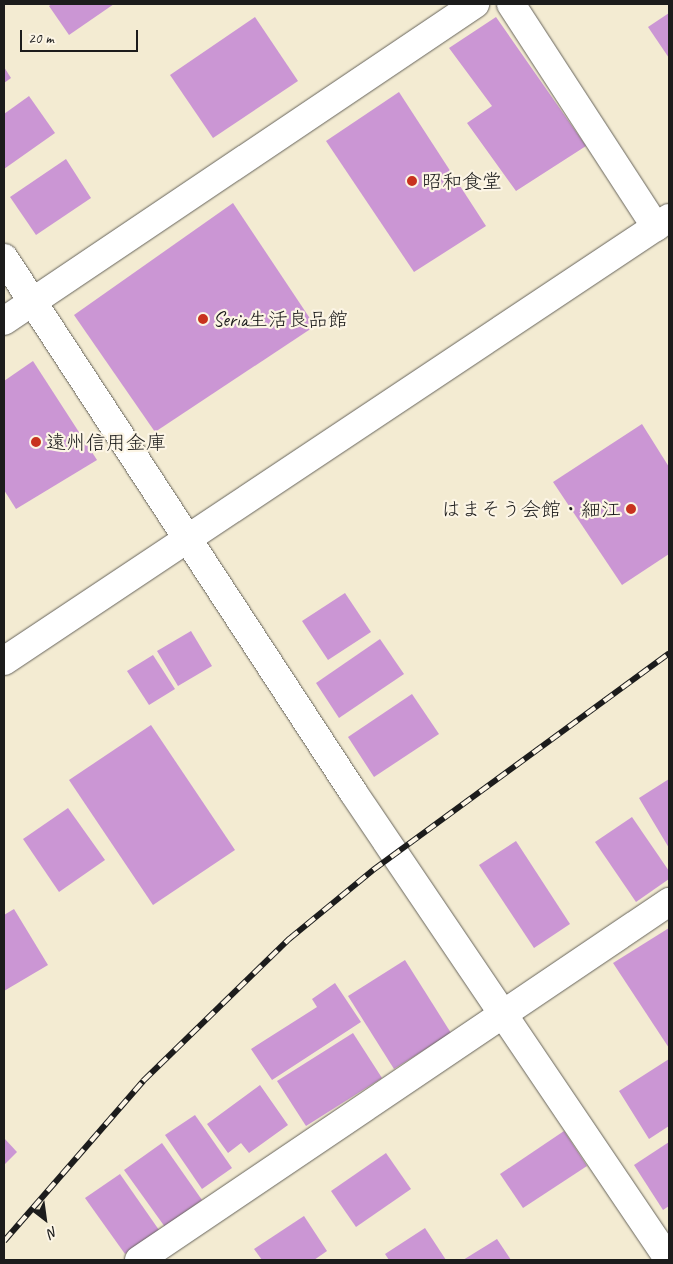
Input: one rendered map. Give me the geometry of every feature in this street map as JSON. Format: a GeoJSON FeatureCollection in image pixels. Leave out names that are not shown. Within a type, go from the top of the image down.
{"type":"FeatureCollection","features":[{"type":"Feature","properties":{"kind":"street"},"geometry":{"type":"LineString","coordinates":[[4,320],[475,4]]}},
{"type":"Feature","properties":{"kind":"street"},"geometry":{"type":"LineString","coordinates":[[4,661],[189,540],[663,223],[511,4]]}},
{"type":"Feature","properties":{"kind":"street"},"geometry":{"type":"LineString","coordinates":[[4,258],[503,1017],[669,1260]]}},
{"type":"Feature","properties":{"kind":"street"},"geometry":{"type":"LineString","coordinates":[[139,1260],[503,1017],[669,902]]}},
{"type":"Feature","properties":{"kind":"building"},"geometry":{"type":"Polygon","coordinates":[[[52,4],[114,4],[69,35],[49,6],[52,4]]]}},
{"type":"Feature","properties":{"kind":"building"},"geometry":{"type":"Polygon","coordinates":[[[669,13],[669,58],[648,27],[669,13]]]}},
{"type":"Feature","properties":{"kind":"building"},"geometry":{"type":"Polygon","coordinates":[[[255,17],[298,81],[213,138],[170,75],[255,17]]]}},
{"type":"Feature","properties":{"kind":"building"},"geometry":{"type":"Polygon","coordinates":[[[496,17],[586,146],[516,191],[467,123],[492,106],[449,48],[496,17]]]}},
{"type":"Feature","properties":{"kind":"building"},"geometry":{"type":"Polygon","coordinates":[[[4,67],[11,78],[4,83],[4,67]]]}},
{"type":"Feature","properties":{"kind":"building"},"geometry":{"type":"Polygon","coordinates":[[[399,92],[486,226],[414,272],[326,141],[399,92]]]}},
{"type":"Feature","properties":{"kind":"building"},"geometry":{"type":"Polygon","coordinates":[[[29,96],[55,133],[4,169],[4,114],[29,96]]]}},
{"type":"Feature","properties":{"kind":"building"},"geometry":{"type":"Polygon","coordinates":[[[66,159],[91,198],[36,235],[10,197],[66,159]]]}},
{"type":"Feature","properties":{"kind":"building"},"geometry":{"type":"Polygon","coordinates":[[[233,203],[315,326],[155,432],[74,315],[233,203]]]}},
{"type":"Feature","properties":{"kind":"building"},"geometry":{"type":"Polygon","coordinates":[[[33,361],[97,460],[16,509],[4,490],[4,381],[33,361]]]}},
{"type":"Feature","properties":{"kind":"building"},"geometry":{"type":"Polygon","coordinates":[[[642,424],[669,467],[669,554],[622,585],[553,482],[642,424]]]}},
{"type":"Feature","properties":{"kind":"building"},"geometry":{"type":"Polygon","coordinates":[[[345,593],[371,632],[328,660],[302,621],[345,593]]]}},
{"type":"Feature","properties":{"kind":"building"},"geometry":{"type":"Polygon","coordinates":[[[191,631],[212,666],[178,686],[157,651],[191,631]]]}},
{"type":"Feature","properties":{"kind":"building"},"geometry":{"type":"Polygon","coordinates":[[[380,639],[404,674],[339,718],[316,683],[380,639]]]}},
{"type":"Feature","properties":{"kind":"building"},"geometry":{"type":"Polygon","coordinates":[[[153,655],[175,689],[149,705],[127,671],[153,655]]]}},
{"type":"Feature","properties":{"kind":"building"},"geometry":{"type":"Polygon","coordinates":[[[412,694],[439,734],[374,777],[348,737],[412,694]]]}},
{"type":"Feature","properties":{"kind":"building"},"geometry":{"type":"Polygon","coordinates":[[[151,725],[235,850],[153,905],[69,780],[151,725]]]}},
{"type":"Feature","properties":{"kind":"building"},"geometry":{"type":"Polygon","coordinates":[[[669,779],[669,848],[639,798],[669,779]]]}},
{"type":"Feature","properties":{"kind":"building"},"geometry":{"type":"Polygon","coordinates":[[[68,808],[105,860],[59,892],[23,839],[68,808]]]}},
{"type":"Feature","properties":{"kind":"building"},"geometry":{"type":"Polygon","coordinates":[[[632,817],[669,871],[669,879],[636,902],[595,842],[632,817]]]}},
{"type":"Feature","properties":{"kind":"building"},"geometry":{"type":"Polygon","coordinates":[[[516,841],[570,924],[534,948],[479,865],[516,841]]]}},
{"type":"Feature","properties":{"kind":"building"},"geometry":{"type":"Polygon","coordinates":[[[14,909],[48,965],[4,991],[4,915],[14,909]]]}},
{"type":"Feature","properties":{"kind":"building"},"geometry":{"type":"Polygon","coordinates":[[[669,928],[669,1048],[613,963],[669,928]]]}},
{"type":"Feature","properties":{"kind":"building"},"geometry":{"type":"Polygon","coordinates":[[[405,960],[451,1033],[394,1069],[348,996],[405,960]]]}},
{"type":"Feature","properties":{"kind":"building"},"geometry":{"type":"Polygon","coordinates":[[[335,983],[361,1022],[272,1080],[251,1049],[317,1007],[312,999],[335,983]]]}},
{"type":"Feature","properties":{"kind":"building"},"geometry":{"type":"Polygon","coordinates":[[[353,1033],[382,1078],[306,1126],[277,1081],[353,1033]]]}},
{"type":"Feature","properties":{"kind":"building"},"geometry":{"type":"Polygon","coordinates":[[[669,1059],[669,1126],[649,1139],[619,1091],[669,1059]]]}},
{"type":"Feature","properties":{"kind":"building"},"geometry":{"type":"Polygon","coordinates":[[[260,1085],[288,1125],[249,1153],[241,1143],[228,1153],[207,1124],[260,1085]]]}},
{"type":"Feature","properties":{"kind":"building"},"geometry":{"type":"Polygon","coordinates":[[[195,1115],[232,1168],[202,1189],[165,1135],[195,1115]]]}},
{"type":"Feature","properties":{"kind":"building"},"geometry":{"type":"Polygon","coordinates":[[[564,1131],[587,1166],[523,1208],[500,1174],[564,1131]]]}},
{"type":"Feature","properties":{"kind":"building"},"geometry":{"type":"Polygon","coordinates":[[[4,1138],[17,1152],[4,1165],[4,1138]]]}},
{"type":"Feature","properties":{"kind":"building"},"geometry":{"type":"Polygon","coordinates":[[[669,1142],[669,1206],[663,1210],[634,1165],[669,1142]]]}},
{"type":"Feature","properties":{"kind":"building"},"geometry":{"type":"Polygon","coordinates":[[[162,1143],[202,1200],[165,1227],[124,1170],[162,1143]]]}},
{"type":"Feature","properties":{"kind":"building"},"geometry":{"type":"Polygon","coordinates":[[[386,1153],[411,1189],[356,1227],[331,1191],[386,1153]]]}},
{"type":"Feature","properties":{"kind":"building"},"geometry":{"type":"Polygon","coordinates":[[[120,1174],[159,1230],[125,1254],[85,1198],[120,1174]]]}},
{"type":"Feature","properties":{"kind":"building"},"geometry":{"type":"Polygon","coordinates":[[[304,1216],[327,1251],[314,1260],[262,1260],[254,1249],[304,1216]]]}},
{"type":"Feature","properties":{"kind":"building"},"geometry":{"type":"Polygon","coordinates":[[[425,1228],[446,1260],[389,1260],[385,1254],[425,1228]]]}},
{"type":"Feature","properties":{"kind":"building"},"geometry":{"type":"Polygon","coordinates":[[[497,1239],[511,1260],[463,1260],[497,1239]]]}},
{"type":"Feature","properties":{"kind":"railway"},"geometry":{"type":"LineString","coordinates":[[4,1241],[143,1081],[289,939],[373,870],[669,653]]}},
{"type":"Feature","properties":{"kind":"place","name":"昭和食堂"},"geometry":{"type":"Point","coordinates":[412,181]}},
{"type":"Feature","properties":{"kind":"place","name":"Seria生活良品館"},"geometry":{"type":"Point","coordinates":[203,319]}},
{"type":"Feature","properties":{"kind":"place","name":"遠州信用金庫"},"geometry":{"type":"Point","coordinates":[36,442]}},
{"type":"Feature","properties":{"kind":"place","name":"はまそう会館・細江"},"geometry":{"type":"Point","coordinates":[631,509]}}]}
